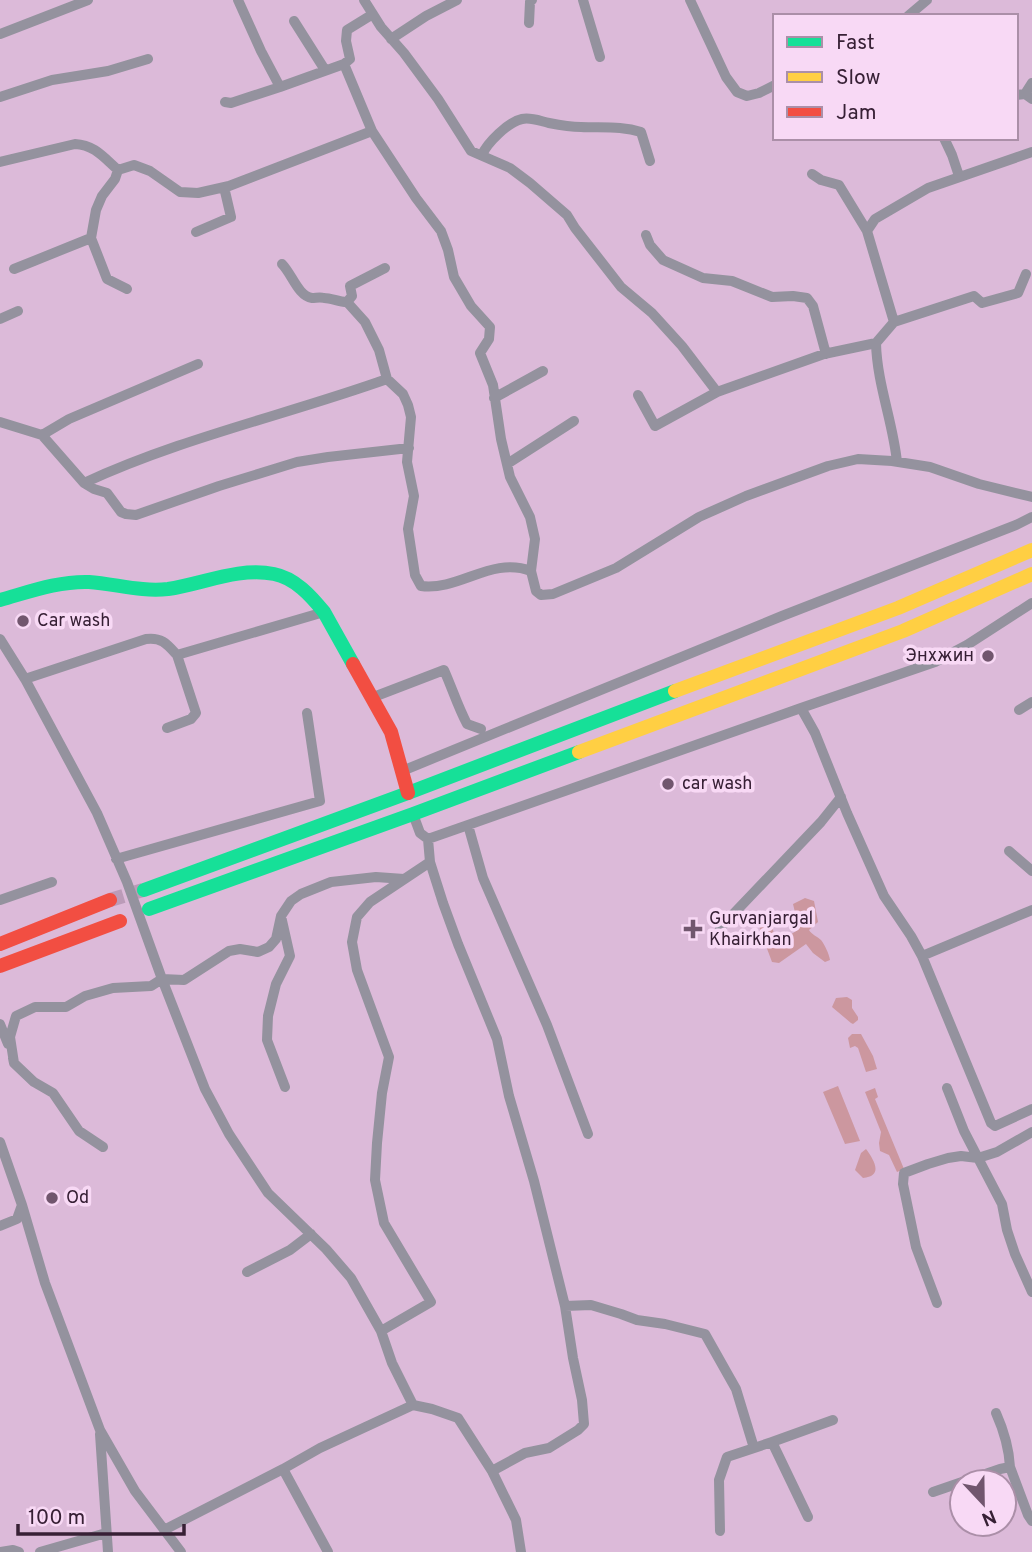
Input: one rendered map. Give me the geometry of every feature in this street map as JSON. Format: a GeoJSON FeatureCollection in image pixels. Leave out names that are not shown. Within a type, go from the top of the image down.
{"type":"FeatureCollection","features":[{"type":"Feature","properties":{"kind":"main road"},"geometry":{"type":"LineString","coordinates":[[144,890],[898,608],[1032,550]]}},
{"type":"Feature","properties":{"kind":"main road"},"geometry":{"type":"LineString","coordinates":[[0,600],[57,584],[80,582],[152,590],[188,586],[251,573],[275,574],[312,596],[324,612],[391,732],[408,793]]}},
{"type":"Feature","properties":{"kind":"main road"},"geometry":{"type":"LineString","coordinates":[[149,909],[413,814],[903,631],[1032,574]]}},
{"type":"Feature","properties":{"kind":"main road"},"geometry":{"type":"LineString","coordinates":[[0,944],[110,900]]}},
{"type":"Feature","properties":{"kind":"main road"},"geometry":{"type":"LineString","coordinates":[[0,966],[120,921]]}},
{"type":"Feature","properties":{"kind":"street"},"geometry":{"type":"LineString","coordinates":[[0,34],[88,0]]}},
{"type":"Feature","properties":{"kind":"street"},"geometry":{"type":"LineString","coordinates":[[238,0],[280,87]]}},
{"type":"Feature","properties":{"kind":"street"},"geometry":{"type":"LineString","coordinates":[[364,0],[391,40],[438,99],[471,150],[510,168],[567,215],[621,287],[652,313],[682,346],[717,392]]}},
{"type":"Feature","properties":{"kind":"street"},"geometry":{"type":"LineString","coordinates":[[391,40],[426,16],[457,0]]}},
{"type":"Feature","properties":{"kind":"street"},"geometry":{"type":"LineString","coordinates":[[529,23],[532,0]]}},
{"type":"Feature","properties":{"kind":"street"},"geometry":{"type":"LineString","coordinates":[[583,0],[600,57]]}},
{"type":"Feature","properties":{"kind":"street"},"geometry":{"type":"LineString","coordinates":[[690,0],[726,77],[737,93],[747,96],[773,86]]}},
{"type":"Feature","properties":{"kind":"street"},"geometry":{"type":"LineString","coordinates":[[910,14],[927,0]]}},
{"type":"Feature","properties":{"kind":"street"},"geometry":{"type":"LineString","coordinates":[[225,102],[231,103],[344,64],[350,59],[347,30],[373,14]]}},
{"type":"Feature","properties":{"kind":"street"},"geometry":{"type":"LineString","coordinates":[[295,21],[324,70]]}},
{"type":"Feature","properties":{"kind":"street"},"geometry":{"type":"LineString","coordinates":[[0,97],[52,79],[108,71],[148,59]]}},
{"type":"Feature","properties":{"kind":"street"},"geometry":{"type":"LineString","coordinates":[[344,64],[372,131],[441,231],[454,277],[471,306],[490,327],[489,339],[480,353],[493,385],[510,477],[530,517],[535,539],[531,571],[536,591],[541,595],[553,594],[616,568],[699,517],[746,496],[828,466],[858,459],[930,467],[979,484],[1032,497]]}},
{"type":"Feature","properties":{"kind":"street"},"geometry":{"type":"LineString","coordinates":[[1025,96],[1032,82]]}},
{"type":"Feature","properties":{"kind":"street"},"geometry":{"type":"LineString","coordinates":[[482,155],[492,140],[511,124],[528,118],[577,127],[627,128],[641,132],[650,161]]}},
{"type":"Feature","properties":{"kind":"street"},"geometry":{"type":"LineString","coordinates":[[118,170],[134,165],[150,171],[180,192],[198,193],[224,187],[372,131]]}},
{"type":"Feature","properties":{"kind":"street"},"geometry":{"type":"LineString","coordinates":[[945,140],[959,176]]}},
{"type":"Feature","properties":{"kind":"street"},"geometry":{"type":"LineString","coordinates":[[0,162],[85,144],[96,149],[118,170]]}},
{"type":"Feature","properties":{"kind":"street"},"geometry":{"type":"LineString","coordinates":[[867,231],[875,219],[928,188],[1032,152]]}},
{"type":"Feature","properties":{"kind":"street"},"geometry":{"type":"LineString","coordinates":[[118,170],[96,210],[91,238],[107,279],[127,289]]}},
{"type":"Feature","properties":{"kind":"street"},"geometry":{"type":"LineString","coordinates":[[812,174],[821,180],[839,185],[867,231],[894,322]]}},
{"type":"Feature","properties":{"kind":"street"},"geometry":{"type":"LineString","coordinates":[[196,232],[231,217],[224,187]]}},
{"type":"Feature","properties":{"kind":"street"},"geometry":{"type":"LineString","coordinates":[[646,235],[650,245],[663,260],[703,278],[732,281],[772,298],[807,298],[813,306],[826,354]]}},
{"type":"Feature","properties":{"kind":"street"},"geometry":{"type":"LineString","coordinates":[[14,269],[91,238]]}},
{"type":"Feature","properties":{"kind":"street"},"geometry":{"type":"LineString","coordinates":[[282,264],[289,270],[302,293],[310,298],[346,302],[365,322],[379,350],[387,379],[403,394],[408,405],[411,417],[407,462],[414,496],[408,529],[415,575],[421,586],[435,588],[504,567],[518,566],[531,571]]}},
{"type":"Feature","properties":{"kind":"street"},"geometry":{"type":"LineString","coordinates":[[346,302],[352,296],[350,286],[386,268]]}},
{"type":"Feature","properties":{"kind":"street"},"geometry":{"type":"LineString","coordinates":[[638,395],[655,426],[717,392],[826,354],[876,343],[894,322],[974,296],[982,303],[1018,293],[1026,274]]}},
{"type":"Feature","properties":{"kind":"street"},"geometry":{"type":"LineString","coordinates":[[0,319],[18,311]]}},
{"type":"Feature","properties":{"kind":"street"},"geometry":{"type":"LineString","coordinates":[[876,343],[876,356],[897,462]]}},
{"type":"Feature","properties":{"kind":"street"},"geometry":{"type":"LineString","coordinates":[[42,435],[69,419],[198,364]]}},
{"type":"Feature","properties":{"kind":"street"},"geometry":{"type":"LineString","coordinates":[[494,398],[543,371]]}},
{"type":"Feature","properties":{"kind":"street"},"geometry":{"type":"LineString","coordinates":[[84,483],[174,446],[387,379]]}},
{"type":"Feature","properties":{"kind":"street"},"geometry":{"type":"LineString","coordinates":[[507,464],[574,421]]}},
{"type":"Feature","properties":{"kind":"street"},"geometry":{"type":"LineString","coordinates":[[0,422],[42,435],[84,483],[107,493],[121,512],[136,515],[297,462],[409,448]]}},
{"type":"Feature","properties":{"kind":"street"},"geometry":{"type":"LineString","coordinates":[[402,771],[1032,517]]}},
{"type":"Feature","properties":{"kind":"street"},"geometry":{"type":"LineString","coordinates":[[428,839],[935,662],[967,645],[1032,603]]}},
{"type":"Feature","properties":{"kind":"street"},"geometry":{"type":"LineString","coordinates":[[177,655],[324,612]]}},
{"type":"Feature","properties":{"kind":"street"},"geometry":{"type":"LineString","coordinates":[[0,639],[25,679],[97,813],[127,882],[205,1089],[229,1134],[268,1194],[311,1234],[351,1278],[381,1331],[392,1363],[413,1405]]}},
{"type":"Feature","properties":{"kind":"street"},"geometry":{"type":"LineString","coordinates":[[25,679],[146,639],[164,640],[177,655],[195,713],[191,719],[167,728]]}},
{"type":"Feature","properties":{"kind":"street"},"geometry":{"type":"LineString","coordinates":[[372,698],[444,670],[467,724],[481,729]]}},
{"type":"Feature","properties":{"kind":"street"},"geometry":{"type":"LineString","coordinates":[[1019,710],[1032,702]]}},
{"type":"Feature","properties":{"kind":"street"},"geometry":{"type":"LineString","coordinates":[[801,708],[815,733],[884,896],[922,956],[990,1124],[995,1126],[1032,1109]]}},
{"type":"Feature","properties":{"kind":"street"},"geometry":{"type":"LineString","coordinates":[[116,859],[320,801],[307,713]]}},
{"type":"Feature","properties":{"kind":"street"},"geometry":{"type":"LineString","coordinates":[[719,928],[812,832],[841,797]]}},
{"type":"Feature","properties":{"kind":"street"},"geometry":{"type":"LineString","coordinates":[[413,814],[420,833],[428,839],[430,862],[458,944],[497,1039],[509,1096],[534,1181],[565,1306],[582,1400],[584,1424],[578,1430],[548,1448],[525,1453],[492,1471]]}},
{"type":"Feature","properties":{"kind":"street"},"geometry":{"type":"LineString","coordinates":[[468,825],[483,878],[547,1026],[588,1134]]}},
{"type":"Feature","properties":{"kind":"street"},"geometry":{"type":"LineString","coordinates":[[1009,852],[1032,871]]}},
{"type":"Feature","properties":{"kind":"street"},"geometry":{"type":"LineString","coordinates":[[381,1331],[431,1301],[384,1223],[375,1180],[381,1106],[389,1057],[357,970],[352,942],[357,917],[370,902],[430,862]]}},
{"type":"Feature","properties":{"kind":"street"},"geometry":{"type":"LineString","coordinates":[[15,1063],[10,1037],[16,1016],[35,1007],[66,1007],[85,996],[113,988],[151,986],[162,979],[184,980],[229,951],[240,949],[258,952],[269,947],[276,939],[281,916],[291,901],[301,894],[331,882],[376,877],[405,879]]}},
{"type":"Feature","properties":{"kind":"street"},"geometry":{"type":"LineString","coordinates":[[0,900],[52,882]]}},
{"type":"Feature","properties":{"kind":"street"},"geometry":{"type":"LineString","coordinates":[[922,956],[1032,910]]}},
{"type":"Feature","properties":{"kind":"street"},"geometry":{"type":"LineString","coordinates":[[281,916],[290,956],[276,984],[268,1016],[267,1040],[285,1087]]}},
{"type":"Feature","properties":{"kind":"street"},"geometry":{"type":"LineString","coordinates":[[0,1024],[15,1063],[34,1082],[53,1093],[79,1131],[103,1147]]}},
{"type":"Feature","properties":{"kind":"street"},"geometry":{"type":"LineString","coordinates":[[947,1088],[964,1130],[1002,1204],[1015,1254],[1032,1289]]}},
{"type":"Feature","properties":{"kind":"street"},"geometry":{"type":"LineString","coordinates":[[937,1304],[916,1247],[903,1184],[904,1173],[948,1158],[978,1158],[997,1152],[1032,1132]]}},
{"type":"Feature","properties":{"kind":"street"},"geometry":{"type":"LineString","coordinates":[[0,1142],[45,1283],[100,1430],[135,1491],[181,1552]]}},
{"type":"Feature","properties":{"kind":"street"},"geometry":{"type":"LineString","coordinates":[[0,1226],[17,1219],[22,1205]]}},
{"type":"Feature","properties":{"kind":"street"},"geometry":{"type":"LineString","coordinates":[[247,1272],[290,1250],[311,1234]]}},
{"type":"Feature","properties":{"kind":"street"},"geometry":{"type":"LineString","coordinates":[[565,1306],[591,1305],[637,1320],[705,1334],[736,1389],[754,1448]]}},
{"type":"Feature","properties":{"kind":"street"},"geometry":{"type":"LineString","coordinates":[[164,1530],[320,1448],[413,1405],[458,1418],[492,1471],[516,1520],[521,1552]]}},
{"type":"Feature","properties":{"kind":"street"},"geometry":{"type":"LineString","coordinates":[[996,1413],[1004,1432],[1010,1467],[1032,1521]]}},
{"type":"Feature","properties":{"kind":"street"},"geometry":{"type":"LineString","coordinates":[[720,1531],[719,1480],[727,1457],[833,1420]]}},
{"type":"Feature","properties":{"kind":"street"},"geometry":{"type":"LineString","coordinates":[[100,1430],[108,1552]]}},
{"type":"Feature","properties":{"kind":"street"},"geometry":{"type":"LineString","coordinates":[[772,1443],[808,1517]]}},
{"type":"Feature","properties":{"kind":"street"},"geometry":{"type":"LineString","coordinates":[[933,1492],[1010,1467]]}},
{"type":"Feature","properties":{"kind":"street"},"geometry":{"type":"LineString","coordinates":[[283,1469],[328,1552]]}},
{"type":"Feature","properties":{"kind":"street"},"geometry":{"type":"LineString","coordinates":[[40,1552],[106,1533]]}},
{"type":"Feature","properties":{"kind":"street"},"geometry":{"type":"LineString","coordinates":[[0,1552],[19,1552]]}},
{"type":"Feature","properties":{"kind":"shaded area"},"geometry":{"type":"Polygon","coordinates":[[[805,898],[814,901],[818,922],[809,930],[822,942],[830,960],[825,962],[806,944],[779,963],[772,962],[760,930],[759,919],[765,916],[770,918],[775,938],[781,941],[799,929],[793,904],[805,898]]]}},
{"type":"Feature","properties":{"kind":"shaded area"},"geometry":{"type":"Polygon","coordinates":[[[847,997],[852,1000],[852,1008],[858,1017],[853,1024],[832,1007],[836,998],[847,997]]]}},
{"type":"Feature","properties":{"kind":"shaded area"},"geometry":{"type":"Polygon","coordinates":[[[852,1034],[861,1034],[877,1069],[866,1072],[858,1048],[850,1048],[848,1038],[852,1034]]]}},
{"type":"Feature","properties":{"kind":"shaded area"},"geometry":{"type":"Polygon","coordinates":[[[838,1086],[860,1141],[845,1144],[823,1092],[838,1086]]]}},
{"type":"Feature","properties":{"kind":"shaded area"},"geometry":{"type":"Polygon","coordinates":[[[875,1088],[878,1097],[875,1099],[904,1169],[897,1172],[889,1155],[880,1151],[881,1132],[865,1092],[875,1088]]]}},
{"type":"Feature","properties":{"kind":"shaded area"},"geometry":{"type":"Polygon","coordinates":[[[866,1149],[874,1162],[875,1171],[869,1177],[863,1178],[855,1170],[861,1153],[866,1149]]]}},
{"type":"Feature","properties":{"kind":"tunnel"},"geometry":{"type":"LineString","coordinates":[[110,900],[143,890]]}},
{"type":"Feature","properties":{"kind":"traffic: fast"},"geometry":{"type":"LineString","coordinates":[[0,600],[66,583],[89,582],[158,590],[234,574],[274,574],[296,584],[319,606],[353,664]]}},
{"type":"Feature","properties":{"kind":"traffic: fast"},"geometry":{"type":"LineString","coordinates":[[144,890],[675,691]]}},
{"type":"Feature","properties":{"kind":"traffic: fast"},"geometry":{"type":"LineString","coordinates":[[149,909],[579,752]]}},
{"type":"Feature","properties":{"kind":"traffic: slow"},"geometry":{"type":"LineString","coordinates":[[675,691],[898,608],[1032,550]]}},
{"type":"Feature","properties":{"kind":"traffic: slow"},"geometry":{"type":"LineString","coordinates":[[579,752],[903,631],[1032,574]]}},
{"type":"Feature","properties":{"kind":"traffic: jam"},"geometry":{"type":"LineString","coordinates":[[353,664],[391,732],[408,793]]}},
{"type":"Feature","properties":{"kind":"traffic: jam"},"geometry":{"type":"LineString","coordinates":[[0,944],[110,900]]}},
{"type":"Feature","properties":{"kind":"traffic: jam"},"geometry":{"type":"LineString","coordinates":[[0,966],[120,921]]}},
{"type":"Feature","properties":{"kind":"place","name":"Car wash"},"geometry":{"type":"Point","coordinates":[23,621]}},
{"type":"Feature","properties":{"kind":"place","name":"Энхжин"},"geometry":{"type":"Point","coordinates":[988,656]}},
{"type":"Feature","properties":{"kind":"place","name":"car wash"},"geometry":{"type":"Point","coordinates":[668,784]}},
{"type":"Feature","properties":{"kind":"place","name":"Gurvanjargal Khairkhan"},"geometry":{"type":"Point","coordinates":[693,929]}},
{"type":"Feature","properties":{"kind":"place","name":"Od"},"geometry":{"type":"Point","coordinates":[52,1198]}}]}
